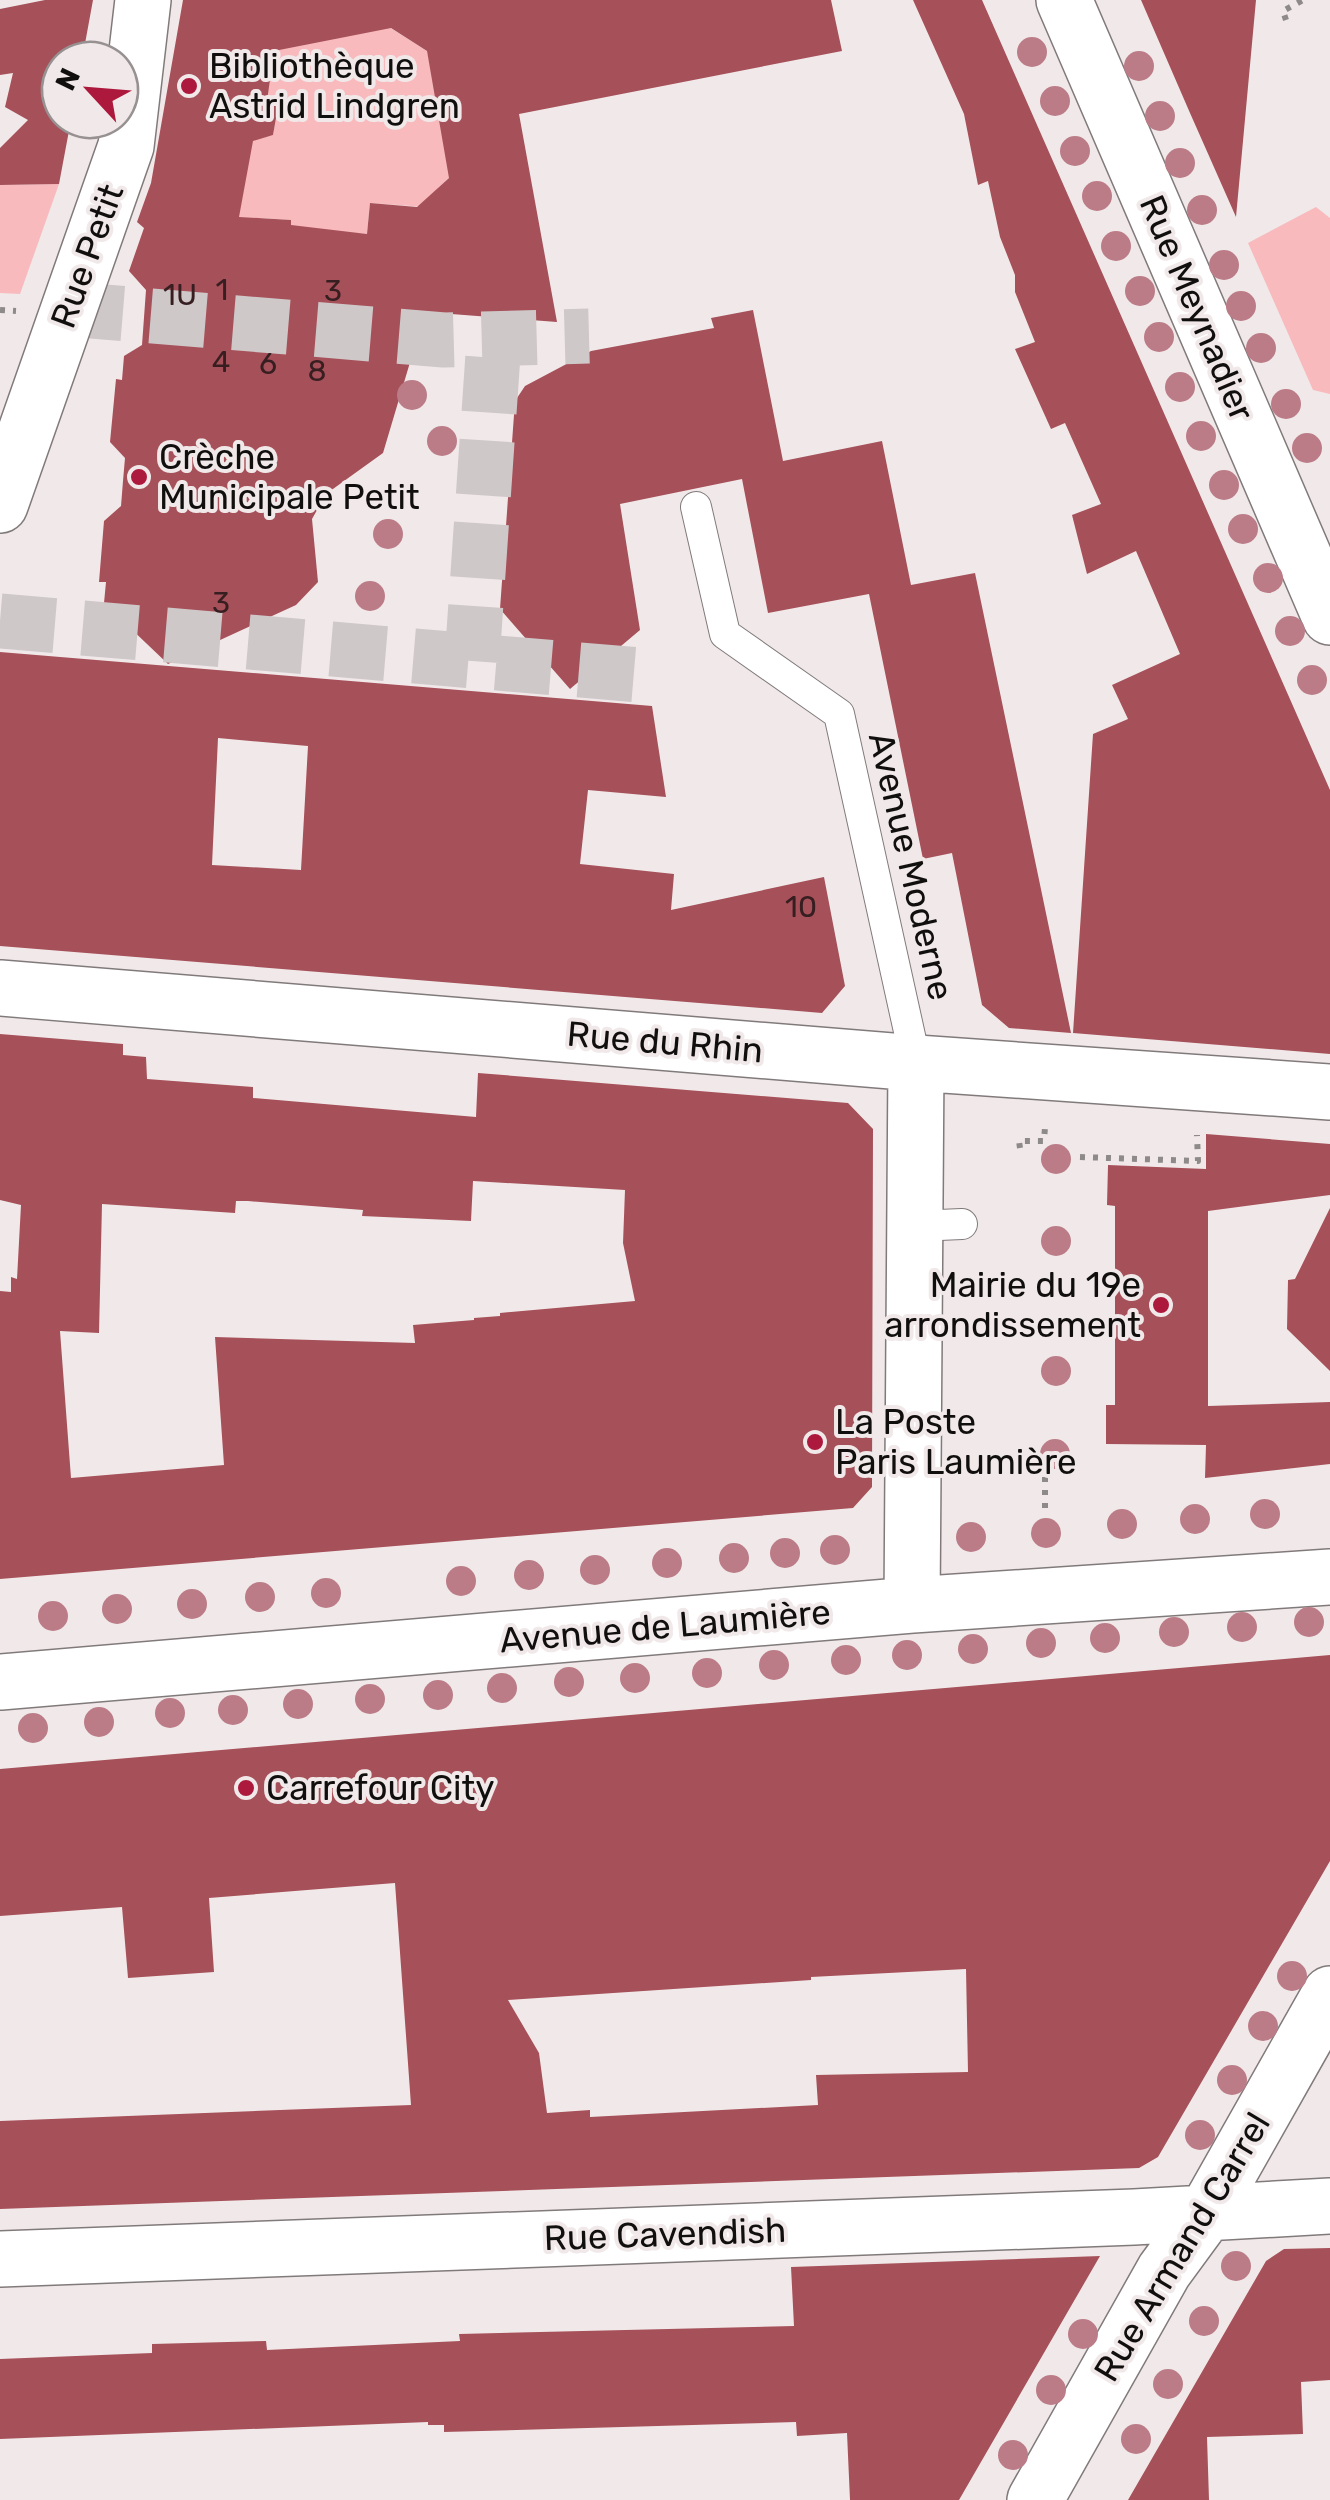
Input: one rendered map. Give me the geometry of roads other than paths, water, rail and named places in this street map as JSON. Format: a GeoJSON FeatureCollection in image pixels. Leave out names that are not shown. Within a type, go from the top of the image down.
{"type":"FeatureCollection","features":[{"type":"Feature","properties":{"kind":"street","name":"Rue Petit"},"geometry":{"type":"LineString","coordinates":[[0,505],[126,146],[143,0]]}},
{"type":"Feature","properties":{"kind":"street","name":"Rue Meynadier"},"geometry":{"type":"LineString","coordinates":[[1064,0],[1330,617]]}},
{"type":"Feature","properties":{"kind":"street","name":"Rue du Rhin"},"geometry":{"type":"LineString","coordinates":[[0,988],[916,1064],[1330,1092]]}},
{"type":"Feature","properties":{"kind":"street"},"geometry":{"type":"LineString","coordinates":[[912,1605],[939,1225],[916,1064]]}},
{"type":"Feature","properties":{"kind":"street","name":"Avenue de Laumière"},"geometry":{"type":"LineString","coordinates":[[0,1682],[912,1605],[1330,1577]]}},
{"type":"Feature","properties":{"kind":"street","name":"Rue Armand Carrel"},"geometry":{"type":"LineString","coordinates":[[1035,2500],[1164,2271],[1205,2214],[1330,1994]]}},
{"type":"Feature","properties":{"kind":"street","name":"Rue Cavendish"},"geometry":{"type":"LineString","coordinates":[[0,2258],[1205,2214],[1330,2206]]}},
{"type":"Feature","properties":{"kind":"lane","name":"Avenue Moderne"},"geometry":{"type":"LineString","coordinates":[[696,507],[725,634],[838,714],[916,1064]]}},
{"type":"Feature","properties":{"kind":"tunnel"},"geometry":{"type":"LineString","coordinates":[[68,309],[444,340],[589,336]]}},
{"type":"Feature","properties":{"kind":"tunnel"},"geometry":{"type":"LineString","coordinates":[[472,661],[494,340]]}},
{"type":"Feature","properties":{"kind":"tunnel"},"geometry":{"type":"LineString","coordinates":[[0,621],[640,675]]}},
{"type":"Feature","properties":{"kind":"place","name":"Bibliothèque Astrid Lindgren"},"geometry":{"type":"Point","coordinates":[189,86]}},
{"type":"Feature","properties":{"kind":"place","name":"Crèche Municipale Petit"},"geometry":{"type":"Point","coordinates":[139,477]}},
{"type":"Feature","properties":{"kind":"place","name":"Mairie du 19e arrondissement"},"geometry":{"type":"Point","coordinates":[1161,1305]}},
{"type":"Feature","properties":{"kind":"place","name":"La Poste Paris Laumière"},"geometry":{"type":"Point","coordinates":[815,1442]}},
{"type":"Feature","properties":{"kind":"place","name":"Carrefour City"},"geometry":{"type":"Point","coordinates":[246,1788]}}]}
